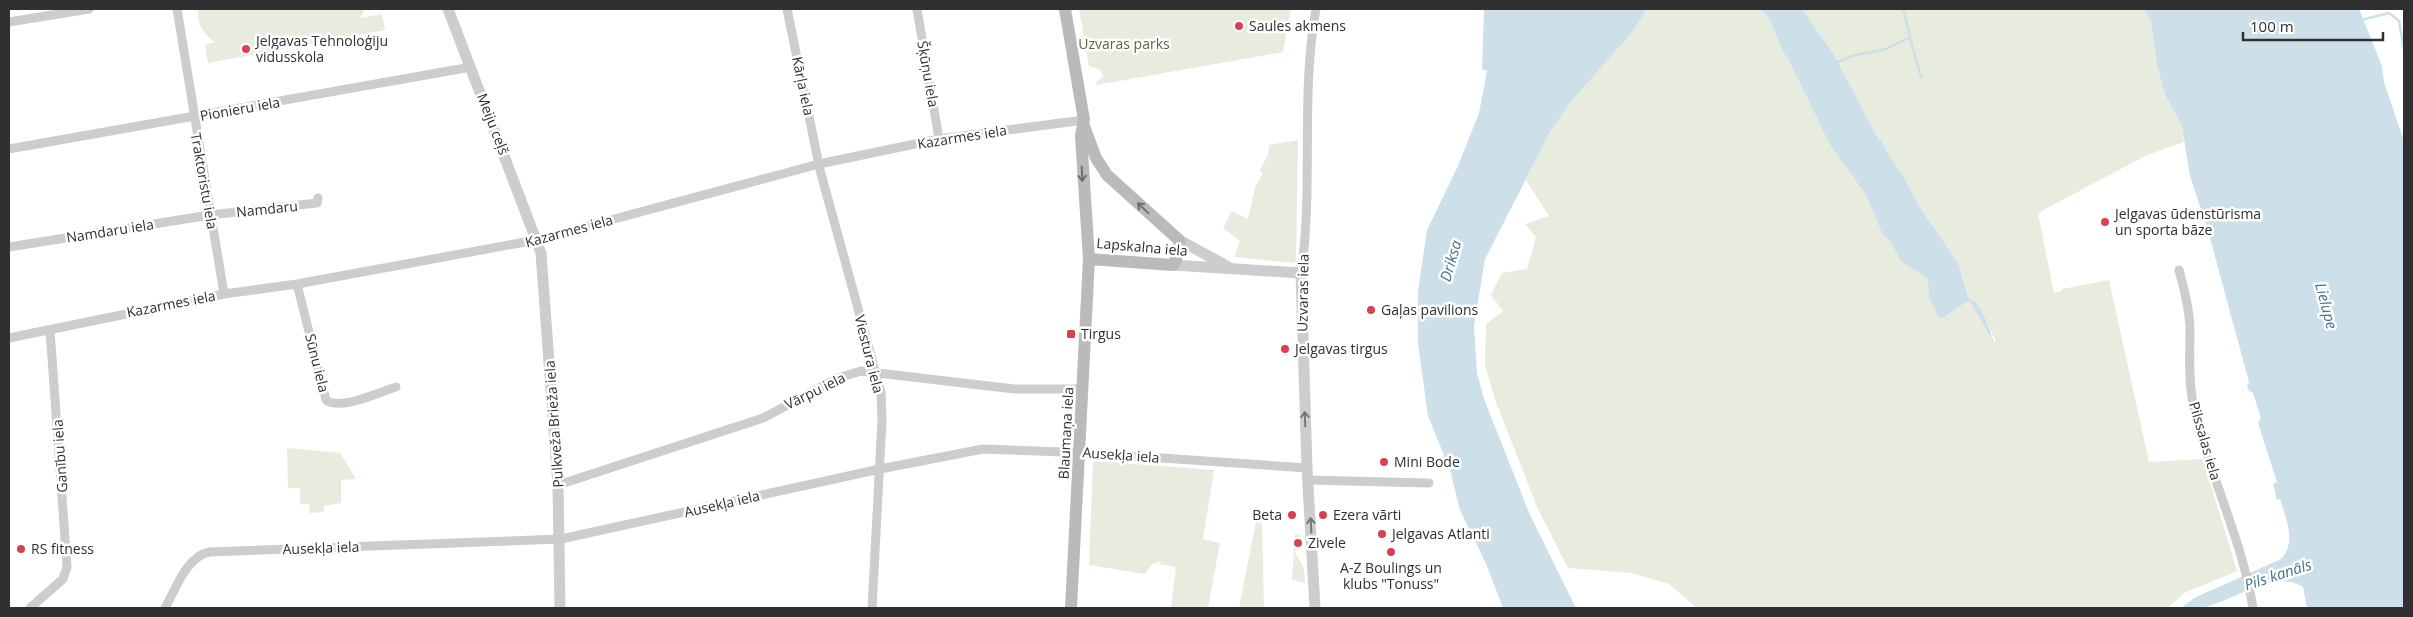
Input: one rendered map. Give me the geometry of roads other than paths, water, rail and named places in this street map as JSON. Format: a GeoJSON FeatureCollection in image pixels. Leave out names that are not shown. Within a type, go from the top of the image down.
{"type":"FeatureCollection","features":[{"type":"Feature","properties":{"kind":"main road","name":"Lapskalna iela"},"geometry":{"type":"LineString","coordinates":[[1065,9],[1084,123],[1096,158],[1107,175],[1179,240]]}},
{"type":"Feature","properties":{"kind":"main road","name":"Lapskalna iela"},"geometry":{"type":"LineString","coordinates":[[1084,123],[1081,136],[1089,259],[1173,265]]}},
{"type":"Feature","properties":{"kind":"main road"},"geometry":{"type":"LineString","coordinates":[[1173,265],[1180,250],[1179,240]]}},
{"type":"Feature","properties":{"kind":"main road","name":"Blaumaņa iela"},"geometry":{"type":"LineString","coordinates":[[1071,608],[1089,259]]}},
{"type":"Feature","properties":{"kind":"street"},"geometry":{"type":"LineString","coordinates":[[9,22],[89,9]]}},
{"type":"Feature","properties":{"kind":"street","name":"Traktoristu iela"},"geometry":{"type":"LineString","coordinates":[[177,9],[193,117],[224,294]]}},
{"type":"Feature","properties":{"kind":"street","name":"Meiju ceļš"},"geometry":{"type":"LineString","coordinates":[[448,9],[536,240]]}},
{"type":"Feature","properties":{"kind":"street","name":"Kārļa iela"},"geometry":{"type":"LineString","coordinates":[[787,9],[819,164]]}},
{"type":"Feature","properties":{"kind":"street","name":"Šķūņu iela"},"geometry":{"type":"LineString","coordinates":[[917,9],[939,139]]}},
{"type":"Feature","properties":{"kind":"street","name":"Uzvaras iela"},"geometry":{"type":"LineString","coordinates":[[1315,608],[1307,468],[1301,273],[1305,218],[1307,71],[1316,9]]}},
{"type":"Feature","properties":{"kind":"street","name":"Pionieru iela"},"geometry":{"type":"LineString","coordinates":[[9,149],[471,67]]}},
{"type":"Feature","properties":{"kind":"street","name":"Kazarmes iela"},"geometry":{"type":"LineString","coordinates":[[50,330],[224,294],[297,284],[536,240],[819,164],[939,139],[1084,123]]}},
{"type":"Feature","properties":{"kind":"street","name":"Viestura iela"},"geometry":{"type":"LineString","coordinates":[[819,164],[881,392],[880,469],[872,608]]}},
{"type":"Feature","properties":{"kind":"street","name":"Namdaru"},"geometry":{"type":"LineString","coordinates":[[210,215],[317,203],[318,198]]}},
{"type":"Feature","properties":{"kind":"street","name":"Namdaru iela"},"geometry":{"type":"LineString","coordinates":[[9,248],[210,215]]}},
{"type":"Feature","properties":{"kind":"street","name":"Pulkveža Brieža iela"},"geometry":{"type":"LineString","coordinates":[[536,240],[541,253],[558,485],[561,539],[560,608]]}},
{"type":"Feature","properties":{"kind":"street","name":"Lapskalna iela"},"geometry":{"type":"LineString","coordinates":[[1179,240],[1235,270]]}},
{"type":"Feature","properties":{"kind":"street","name":"Lapskalna iela"},"geometry":{"type":"LineString","coordinates":[[1173,265],[1301,273]]}},
{"type":"Feature","properties":{"kind":"street","name":"Pilssalas iela"},"geometry":{"type":"LineString","coordinates":[[2179,270],[2190,325],[2190,365],[2194,404],[2209,463],[2228,515],[2253,608]]}},
{"type":"Feature","properties":{"kind":"street","name":"Sūnu iela"},"geometry":{"type":"LineString","coordinates":[[297,284],[326,400],[336,404],[347,403],[396,387]]}},
{"type":"Feature","properties":{"kind":"street"},"geometry":{"type":"LineString","coordinates":[[9,338],[50,330]]}},
{"type":"Feature","properties":{"kind":"street","name":"Ganību iela"},"geometry":{"type":"LineString","coordinates":[[30,608],[63,579],[68,567],[50,330]]}},
{"type":"Feature","properties":{"kind":"street","name":"Vārpu iela"},"geometry":{"type":"LineString","coordinates":[[558,485],[763,418],[838,378],[861,371],[1014,389],[1083,389]]}},
{"type":"Feature","properties":{"kind":"street","name":"Ausekļa iela"},"geometry":{"type":"LineString","coordinates":[[165,608],[191,563],[198,556],[209,552],[561,539],[880,469],[983,449],[1080,453],[1307,468]]}},
{"type":"Feature","properties":{"kind":"street"},"geometry":{"type":"LineString","coordinates":[[1308,480],[1429,483]]}},
{"type":"Feature","properties":{"kind":"water","name":"Driksa"},"geometry":{"type":"Polygon","coordinates":[[[1484,9],[1647,9],[1630,35],[1571,101],[1550,132],[1485,259],[1474,326],[1477,373],[1484,399],[1530,515],[1576,608],[1503,608],[1487,566],[1460,510],[1450,470],[1428,416],[1418,343],[1418,292],[1427,230],[1458,166],[1479,113],[1487,71],[1482,69],[1484,9]]]}},
{"type":"Feature","properties":{"kind":"water"},"geometry":{"type":"Polygon","coordinates":[[[1760,9],[1802,9],[1833,53],[1879,140],[1882,139],[1882,143],[1905,179],[1919,206],[1958,263],[1968,297],[1976,303],[1983,313],[1996,347],[1970,302],[1968,301],[1944,317],[1939,318],[1929,297],[1928,279],[1902,262],[1887,237],[1883,235],[1866,195],[1830,145],[1780,46],[1769,20],[1760,9]]]}},
{"type":"Feature","properties":{"kind":"water"},"geometry":{"type":"Polygon","coordinates":[[[2144,9],[2359,9],[2382,66],[2384,82],[2404,141],[2404,608],[2307,608],[2303,587],[2291,582],[2279,582],[2252,588],[2212,605],[2198,608],[2181,608],[2194,598],[2281,559],[2288,545],[2289,530],[2280,499],[2277,500],[2273,484],[2277,482],[2258,423],[2261,418],[2253,393],[2249,391],[2247,386],[2249,382],[2210,238],[2205,231],[2207,228],[2190,176],[2182,126],[2165,95],[2157,65],[2151,22],[2144,9]]]}},
{"type":"Feature","properties":{"kind":"waterway"},"geometry":{"type":"LineString","coordinates":[[1838,62],[1852,56],[1886,49],[1910,37],[1903,9]]}},
{"type":"Feature","properties":{"kind":"waterway"},"geometry":{"type":"LineString","coordinates":[[2361,20],[2389,13],[2399,21],[2404,50]]}},
{"type":"Feature","properties":{"kind":"waterway"},"geometry":{"type":"LineString","coordinates":[[1910,38],[1921,77]]}},
{"type":"Feature","properties":{"kind":"place","name":"Saules akmens"},"geometry":{"type":"Point","coordinates":[1239,26]}},
{"type":"Feature","properties":{"kind":"place","name":"Jelgavas Tehnoloģiju vidusskola"},"geometry":{"type":"Point","coordinates":[246,49]}},
{"type":"Feature","properties":{"kind":"place","name":"Jelgavas ūdenstūrisma un sporta bāze"},"geometry":{"type":"Point","coordinates":[2105,222]}},
{"type":"Feature","properties":{"kind":"place","name":"Gaļas pavilions"},"geometry":{"type":"Point","coordinates":[1371,310]}},
{"type":"Feature","properties":{"kind":"place","name":"Tirgus"},"geometry":{"type":"Point","coordinates":[1071,334]}},
{"type":"Feature","properties":{"kind":"place","name":"Jelgavas tirgus"},"geometry":{"type":"Point","coordinates":[1285,349]}},
{"type":"Feature","properties":{"kind":"place","name":"Mini Bode"},"geometry":{"type":"Point","coordinates":[1384,462]}},
{"type":"Feature","properties":{"kind":"place","name":"Beta"},"geometry":{"type":"Point","coordinates":[1292,515]}},
{"type":"Feature","properties":{"kind":"place","name":"Ezera vārti"},"geometry":{"type":"Point","coordinates":[1323,515]}},
{"type":"Feature","properties":{"kind":"place","name":"Jelgavas Atlanti"},"geometry":{"type":"Point","coordinates":[1382,534]}},
{"type":"Feature","properties":{"kind":"place","name":"Zivele"},"geometry":{"type":"Point","coordinates":[1298,543]}},
{"type":"Feature","properties":{"kind":"place","name":"RS fitness"},"geometry":{"type":"Point","coordinates":[21,549]}},
{"type":"Feature","properties":{"kind":"place","name":"A-Z Boulings un klubs \"Tonuss\""},"geometry":{"type":"Point","coordinates":[1391,552]}},
{"type":"Feature","properties":{"kind":"park label","name":"Uzvaras parks"},"geometry":{"type":"Point","coordinates":[1124,44]}},
{"type":"Feature","properties":{"kind":"water label","name":"Lielupe"},"geometry":{"type":"Point","coordinates":[2326,306]}},
{"type":"Feature","properties":{"kind":"water label","name":"Pils kanāls"},"geometry":{"type":"Point","coordinates":[2278,575]}}]}
